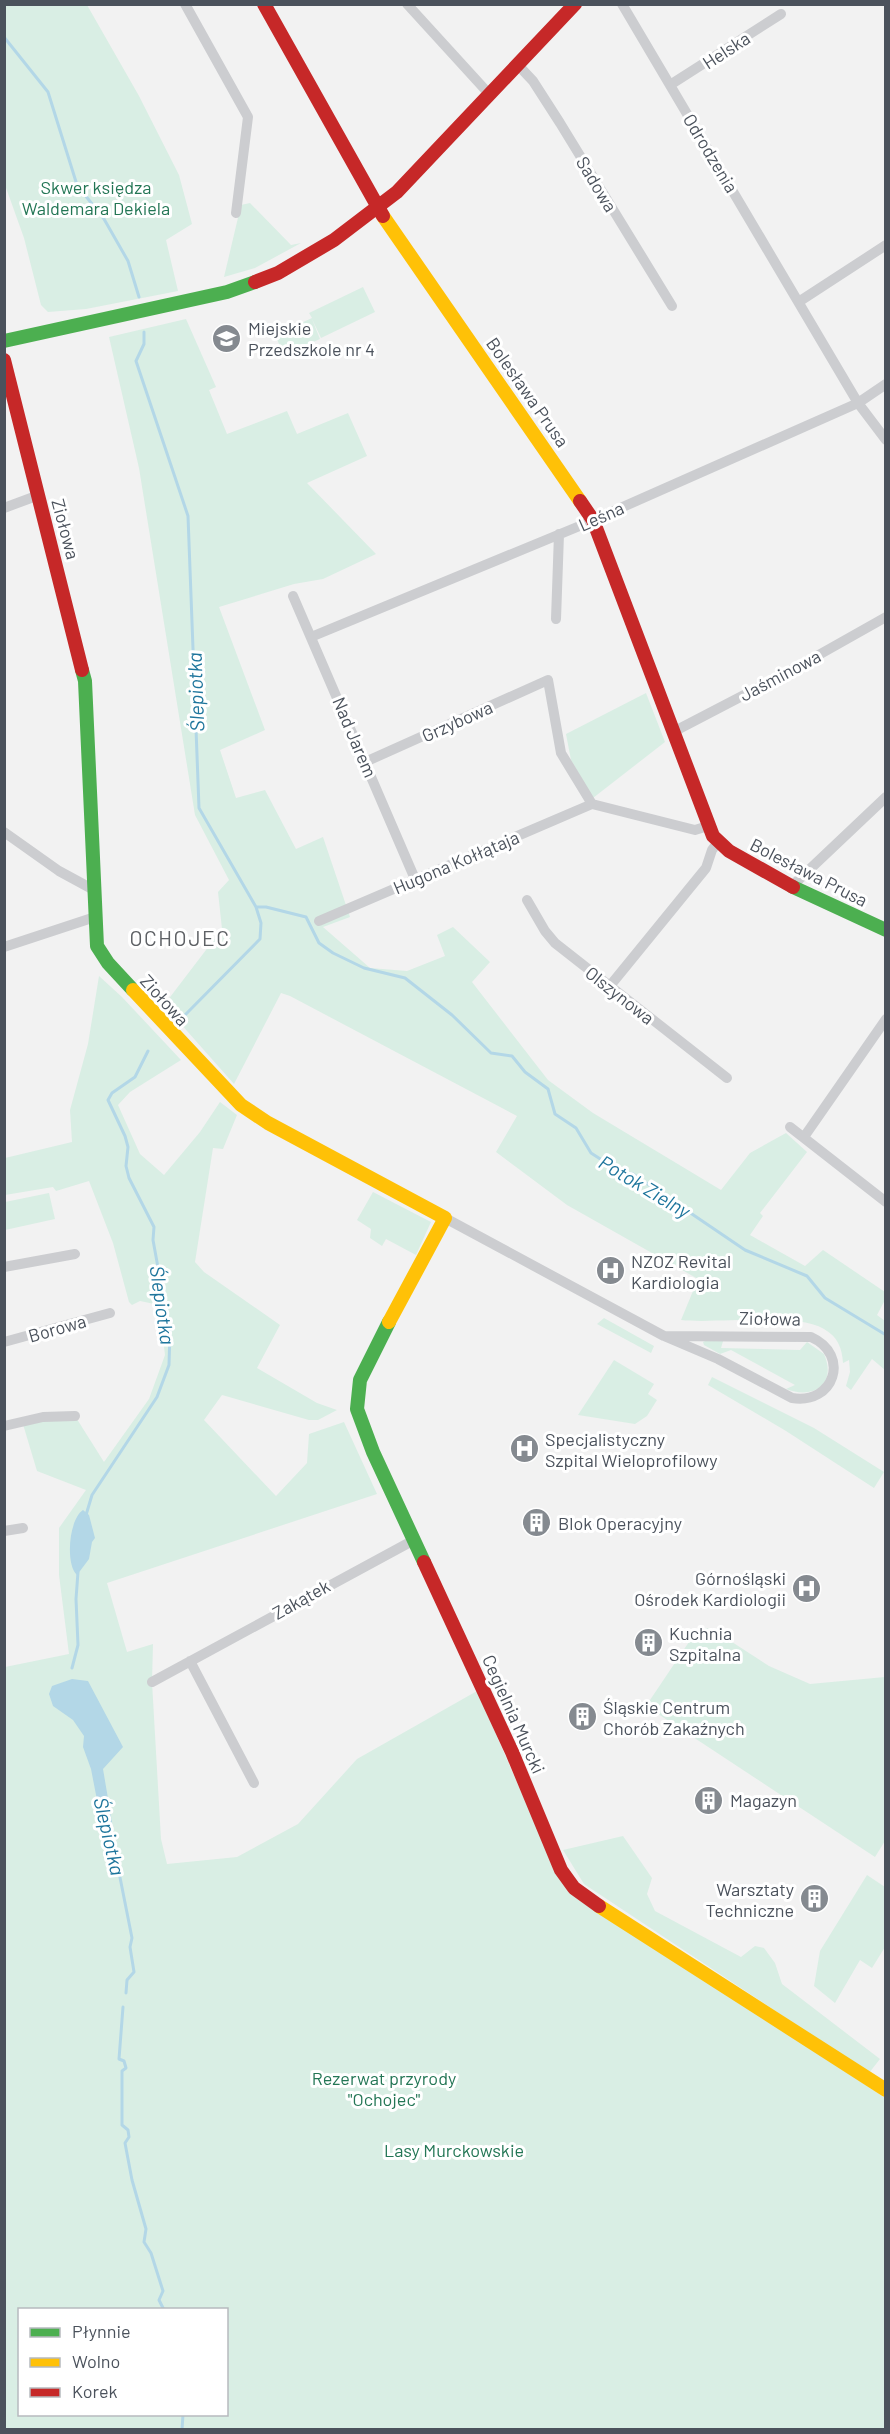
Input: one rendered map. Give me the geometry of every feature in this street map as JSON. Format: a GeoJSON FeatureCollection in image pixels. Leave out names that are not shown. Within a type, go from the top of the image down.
{"type":"FeatureCollection","features":[{"type":"Feature","properties":{"kind":"street"},"geometry":{"type":"LineString","coordinates":[[185,4],[248,117],[236,213]]}},
{"type":"Feature","properties":{"kind":"street","name":"Bolesława Prusa"},"geometry":{"type":"LineString","coordinates":[[264,4],[379,207],[593,520],[708,826],[718,842],[792,886],[885,930]]}},
{"type":"Feature","properties":{"kind":"street"},"geometry":{"type":"LineString","coordinates":[[407,4],[490,95]]}},
{"type":"Feature","properties":{"kind":"street"},"geometry":{"type":"LineString","coordinates":[[4,341],[180,303],[246,286],[278,273],[334,240],[379,207],[418,172],[575,4]]}},
{"type":"Feature","properties":{"kind":"street","name":"Odrodzenia"},"geometry":{"type":"LineString","coordinates":[[622,4],[858,403],[885,440]]}},
{"type":"Feature","properties":{"kind":"street","name":"Helska"},"geometry":{"type":"LineString","coordinates":[[670,85],[781,14]]}},
{"type":"Feature","properties":{"kind":"street","name":"Sadowa"},"geometry":{"type":"LineString","coordinates":[[518,65],[533,81],[560,123],[672,306]]}},
{"type":"Feature","properties":{"kind":"street"},"geometry":{"type":"LineString","coordinates":[[800,302],[885,244]]}},
{"type":"Feature","properties":{"kind":"street","name":"Ziołowa"},"geometry":{"type":"LineString","coordinates":[[4,360],[85,681],[95,917],[98,946],[108,963],[236,1101],[268,1123],[664,1336],[718,1359],[792,1398],[814,1398],[827,1387],[833,1375],[834,1366],[828,1348],[811,1337],[664,1336]]}},
{"type":"Feature","properties":{"kind":"street","name":"Leśna"},"geometry":{"type":"LineString","coordinates":[[311,638],[593,520],[858,403],[885,384]]}},
{"type":"Feature","properties":{"kind":"street"},"geometry":{"type":"LineString","coordinates":[[4,508],[39,495]]}},
{"type":"Feature","properties":{"kind":"street"},"geometry":{"type":"LineString","coordinates":[[556,619],[559,534]]}},
{"type":"Feature","properties":{"kind":"street","name":"Nad Jarem"},"geometry":{"type":"LineString","coordinates":[[293,596],[415,879]]}},
{"type":"Feature","properties":{"kind":"street","name":"Jaśminowa"},"geometry":{"type":"LineString","coordinates":[[673,732],[792,670],[885,616]]}},
{"type":"Feature","properties":{"kind":"street","name":"Grzybowa"},"geometry":{"type":"LineString","coordinates":[[365,762],[548,680],[561,753],[592,804]]}},
{"type":"Feature","properties":{"kind":"street"},"geometry":{"type":"LineString","coordinates":[[792,886],[885,797]]}},
{"type":"Feature","properties":{"kind":"street"},"geometry":{"type":"LineString","coordinates":[[592,804],[695,830],[708,826]]}},
{"type":"Feature","properties":{"kind":"street","name":"Hugona Kołłątaja"},"geometry":{"type":"LineString","coordinates":[[319,921],[592,804]]}},
{"type":"Feature","properties":{"kind":"street"},"geometry":{"type":"LineString","coordinates":[[4,832],[59,871],[94,890]]}},
{"type":"Feature","properties":{"kind":"street"},"geometry":{"type":"LineString","coordinates":[[609,987],[706,868],[711,850],[718,842]]}},
{"type":"Feature","properties":{"kind":"street","name":"Olszynowa"},"geometry":{"type":"LineString","coordinates":[[527,900],[555,943],[727,1077]]}},
{"type":"Feature","properties":{"kind":"street"},"geometry":{"type":"LineString","coordinates":[[4,947],[95,917]]}},
{"type":"Feature","properties":{"kind":"street"},"geometry":{"type":"LineString","coordinates":[[804,1137],[885,1019]]}},
{"type":"Feature","properties":{"kind":"street"},"geometry":{"type":"LineString","coordinates":[[790,1126],[885,1202]]}},
{"type":"Feature","properties":{"kind":"street","name":"Cegielnia Murcki"},"geometry":{"type":"LineString","coordinates":[[445,1218],[367,1362],[357,1396],[358,1414],[371,1447],[512,1752],[561,1870],[574,1888],[885,2090]]}},
{"type":"Feature","properties":{"kind":"street"},"geometry":{"type":"LineString","coordinates":[[4,1267],[75,1254]]}},
{"type":"Feature","properties":{"kind":"street","name":"Borowa"},"geometry":{"type":"LineString","coordinates":[[4,1342],[110,1313]]}},
{"type":"Feature","properties":{"kind":"street"},"geometry":{"type":"LineString","coordinates":[[4,1426],[43,1417],[75,1416]]}},
{"type":"Feature","properties":{"kind":"street"},"geometry":{"type":"LineString","coordinates":[[4,1531],[23,1528]]}},
{"type":"Feature","properties":{"kind":"street","name":"Zakątek"},"geometry":{"type":"LineString","coordinates":[[152,1682],[414,1540]]}},
{"type":"Feature","properties":{"kind":"street"},"geometry":{"type":"LineString","coordinates":[[190,1661],[254,1783]]}},
{"type":"Feature","properties":{"kind":"green space","name":"Skwer księdza Waldemara Dekiela"},"geometry":{"type":"Polygon","coordinates":[[[5,4],[87,5],[139,96],[179,175],[192,224],[166,240],[178,291],[86,309],[48,312],[41,305],[24,238],[5,185],[5,4]]]}},
{"type":"Feature","properties":{"kind":"green space"},"geometry":{"type":"Polygon","coordinates":[[[250,203],[291,245],[301,243],[255,268],[224,277],[241,205],[250,203]]]}},
{"type":"Feature","properties":{"kind":"green space"},"geometry":{"type":"Polygon","coordinates":[[[363,287],[375,312],[321,338],[312,319],[320,339],[284,355],[275,335],[312,318],[309,313],[363,287]]]}},
{"type":"Feature","properties":{"kind":"green space"},"geometry":{"type":"Polygon","coordinates":[[[186,319],[216,387],[209,390],[227,434],[287,411],[297,434],[348,413],[367,456],[307,483],[376,554],[323,579],[294,584],[219,607],[265,730],[220,750],[236,798],[265,790],[296,849],[323,837],[350,917],[323,927],[370,968],[407,971],[445,956],[437,935],[453,927],[490,962],[472,982],[548,1080],[593,1113],[721,1190],[750,1153],[786,1133],[807,1152],[760,1213],[763,1216],[750,1235],[805,1266],[823,1250],[885,1292],[885,1300],[877,1315],[885,1321],[885,1370],[872,1359],[851,1390],[846,1386],[850,1372],[849,1360],[843,1363],[838,1343],[824,1329],[794,1321],[681,1320],[698,1279],[567,1205],[496,1152],[517,1116],[290,996],[281,993],[234,1084],[164,1005],[222,929],[218,892],[229,880],[195,815],[139,468],[109,337],[186,319]]]}},
{"type":"Feature","properties":{"kind":"green space"},"geometry":{"type":"Polygon","coordinates":[[[646,693],[665,742],[593,798],[571,760],[566,734],[646,693]]]}},
{"type":"Feature","properties":{"kind":"green space","name":"Lasy Murckowskie"},"geometry":{"type":"Polygon","coordinates":[[[99,976],[181,1060],[130,1092],[118,1105],[140,1154],[164,1175],[200,1132],[220,1102],[237,1115],[223,1149],[213,1148],[195,1262],[204,1272],[280,1325],[257,1368],[317,1403],[337,1410],[318,1420],[309,1420],[222,1395],[204,1420],[276,1496],[307,1463],[309,1434],[344,1422],[377,1494],[107,1583],[127,1652],[153,1644],[152,1682],[161,1839],[167,1864],[237,1857],[298,1824],[357,1759],[477,1691],[557,1874],[730,1995],[885,2098],[885,2429],[5,2429],[5,1667],[69,1654],[59,1575],[59,1528],[86,1490],[37,1471],[22,1421],[75,1416],[104,1462],[149,1399],[165,1355],[159,1305],[140,1301],[132,1305],[129,1302],[113,1243],[89,1181],[56,1191],[53,1187],[5,1195],[5,1158],[72,1142],[70,1110],[88,1044],[99,976]]]}},
{"type":"Feature","properties":{"kind":"green space"},"geometry":{"type":"Polygon","coordinates":[[[373,1192],[431,1222],[416,1255],[386,1239],[382,1246],[370,1238],[371,1229],[357,1220],[373,1192]]]}},
{"type":"Feature","properties":{"kind":"green space"},"geometry":{"type":"Polygon","coordinates":[[[49,1193],[55,1219],[5,1230],[5,1202],[49,1193]]]}},
{"type":"Feature","properties":{"kind":"green space"},"geometry":{"type":"Polygon","coordinates":[[[604,1318],[654,1346],[651,1353],[597,1324],[604,1318]]]}},
{"type":"Feature","properties":{"kind":"green space"},"geometry":{"type":"Polygon","coordinates":[[[705,1341],[723,1341],[721,1348],[800,1350],[807,1342],[824,1354],[827,1365],[825,1381],[814,1391],[796,1392],[786,1389],[795,1385],[731,1350],[720,1354],[704,1345],[705,1341]]]}},
{"type":"Feature","properties":{"kind":"green space"},"geometry":{"type":"Polygon","coordinates":[[[614,1360],[654,1384],[648,1394],[657,1400],[647,1416],[635,1424],[578,1415],[614,1360]]]}},
{"type":"Feature","properties":{"kind":"green space"},"geometry":{"type":"Polygon","coordinates":[[[712,1377],[814,1428],[884,1472],[874,1488],[786,1431],[708,1385],[712,1377]]]}},
{"type":"Feature","properties":{"kind":"green space"},"geometry":{"type":"Polygon","coordinates":[[[699,1627],[712,1629],[769,1666],[810,1684],[885,1677],[885,1841],[875,1857],[646,1706],[699,1627]]]}},
{"type":"Feature","properties":{"kind":"green space"},"geometry":{"type":"Polygon","coordinates":[[[623,1836],[652,1878],[647,1894],[655,1911],[741,1957],[755,1946],[764,1948],[775,1963],[782,1984],[880,2059],[869,2073],[584,1884],[563,1850],[623,1836]]]}},
{"type":"Feature","properties":{"kind":"green space"},"geometry":{"type":"Polygon","coordinates":[[[867,1875],[885,1887],[885,1947],[872,1968],[860,1960],[835,2003],[814,1986],[820,1951],[867,1875]]]}},
{"type":"Feature","properties":{"kind":"water"},"geometry":{"type":"Polygon","coordinates":[[[83,1510],[89,1515],[95,1538],[89,1559],[77,1575],[71,1561],[70,1542],[74,1522],[83,1510]]]}},
{"type":"Feature","properties":{"kind":"water"},"geometry":{"type":"Polygon","coordinates":[[[72,1679],[88,1681],[123,1747],[103,1769],[113,1828],[111,1835],[103,1831],[91,1769],[83,1747],[84,1736],[73,1720],[53,1706],[49,1694],[52,1686],[72,1679]]]}},
{"type":"Feature","properties":{"kind":"waterway","name":"Ślepiotka"},"geometry":{"type":"LineString","coordinates":[[4,37],[48,92],[77,185],[104,219],[128,261],[139,297]]}},
{"type":"Feature","properties":{"kind":"waterway","name":"Ślepiotka"},"geometry":{"type":"LineString","coordinates":[[144,332],[144,344],[136,361],[188,516],[199,808],[256,907],[261,923],[260,939],[185,1015]]}},
{"type":"Feature","properties":{"kind":"waterway","name":"Potok Zielny"},"geometry":{"type":"LineString","coordinates":[[256,907],[266,907],[306,917],[319,943],[333,953],[364,968],[405,978],[452,1015],[491,1053],[512,1056],[525,1072],[548,1089],[555,1114],[576,1128],[591,1153],[619,1171],[633,1174],[745,1250],[807,1276],[825,1298],[886,1335]]}},
{"type":"Feature","properties":{"kind":"waterway","name":"Ślepiotka"},"geometry":{"type":"LineString","coordinates":[[86,1515],[92,1495],[157,1397],[169,1365],[170,1331],[158,1282],[159,1273],[153,1240],[154,1227],[129,1178],[126,1166],[128,1147],[108,1100],[112,1093],[135,1077],[148,1051]]}},
{"type":"Feature","properties":{"kind":"waterway","name":"Ślepiotka"},"geometry":{"type":"LineString","coordinates":[[72,1668],[78,1645],[76,1599],[78,1572]]}},
{"type":"Feature","properties":{"kind":"waterway","name":"Ślepiotka"},"geometry":{"type":"LineString","coordinates":[[111,1832],[132,1938],[130,1947],[134,1972],[127,1980],[126,1993]]}},
{"type":"Feature","properties":{"kind":"waterway","name":"Ślepiotka"},"geometry":{"type":"LineString","coordinates":[[123,2007],[119,2059],[124,2061],[126,2068],[122,2071],[122,2125],[128,2130],[129,2137],[125,2143],[132,2180],[146,2229],[144,2242],[151,2253],[163,2291],[159,2300],[163,2308]]}},
{"type":"Feature","properties":{"kind":"waterway","name":"Ślepiotka"},"geometry":{"type":"LineString","coordinates":[[182,2430],[183,2416]]}},
{"type":"Feature","properties":{"kind":"traffic: fast"},"geometry":{"type":"LineString","coordinates":[[4,341],[227,292],[255,282]]}},
{"type":"Feature","properties":{"kind":"traffic: fast"},"geometry":{"type":"LineString","coordinates":[[82,670],[85,681],[97,946],[108,963],[133,990]]}},
{"type":"Feature","properties":{"kind":"traffic: fast"},"geometry":{"type":"LineString","coordinates":[[793,887],[886,930]]}},
{"type":"Feature","properties":{"kind":"traffic: fast"},"geometry":{"type":"LineString","coordinates":[[389,1322],[360,1380],[357,1409],[373,1452],[424,1562]]}},
{"type":"Feature","properties":{"kind":"traffic: slow"},"geometry":{"type":"LineString","coordinates":[[383,216],[580,501]]}},
{"type":"Feature","properties":{"kind":"traffic: slow"},"geometry":{"type":"LineString","coordinates":[[133,990],[241,1105],[268,1123],[445,1218],[389,1322]]}},
{"type":"Feature","properties":{"kind":"traffic: slow"},"geometry":{"type":"LineString","coordinates":[[599,1906],[886,2090]]}},
{"type":"Feature","properties":{"kind":"traffic: jam"},"geometry":{"type":"LineString","coordinates":[[264,4],[383,216]]}},
{"type":"Feature","properties":{"kind":"traffic: jam"},"geometry":{"type":"LineString","coordinates":[[255,282],[278,273],[334,240],[397,192],[575,4]]}},
{"type":"Feature","properties":{"kind":"traffic: jam"},"geometry":{"type":"LineString","coordinates":[[4,360],[82,670]]}},
{"type":"Feature","properties":{"kind":"traffic: jam"},"geometry":{"type":"LineString","coordinates":[[580,501],[593,520],[713,836],[729,851],[793,887]]}},
{"type":"Feature","properties":{"kind":"traffic: jam"},"geometry":{"type":"LineString","coordinates":[[424,1562],[512,1752],[561,1870],[574,1888],[599,1906]]}},
{"type":"Feature","properties":{"kind":"place","name":"Miejskie Przedszkole nr 4"},"geometry":{"type":"Point","coordinates":[227,338]}},
{"type":"Feature","properties":{"kind":"place","name":"NZOZ Revital Kardiologia"},"geometry":{"type":"Point","coordinates":[610,1271]}},
{"type":"Feature","properties":{"kind":"place","name":"Specjalistyczny Szpital Wieloprofilowy"},"geometry":{"type":"Point","coordinates":[524,1449]}},
{"type":"Feature","properties":{"kind":"place","name":"Blok Operacyjny"},"geometry":{"type":"Point","coordinates":[537,1523]}},
{"type":"Feature","properties":{"kind":"place","name":"Górnośląski Ośrodek Kardiologii"},"geometry":{"type":"Point","coordinates":[807,1588]}},
{"type":"Feature","properties":{"kind":"place","name":"Kuchnia Szpitalna"},"geometry":{"type":"Point","coordinates":[648,1643]}},
{"type":"Feature","properties":{"kind":"place","name":"Śląskie Centrum Chorób Zakaźnych"},"geometry":{"type":"Point","coordinates":[582,1717]}},
{"type":"Feature","properties":{"kind":"place","name":"Magazyn"},"geometry":{"type":"Point","coordinates":[709,1800]}},
{"type":"Feature","properties":{"kind":"place","name":"Warsztaty Techniczne"},"geometry":{"type":"Point","coordinates":[815,1899]}},
{"type":"Feature","properties":{"kind":"district","name":"OCHOJEC"},"geometry":{"type":"Point","coordinates":[180,937]}},
{"type":"Feature","properties":{"kind":"park label","name":"Rezerwat przyrody \"Ochojec\""},"geometry":{"type":"Point","coordinates":[384,2088]}}]}
